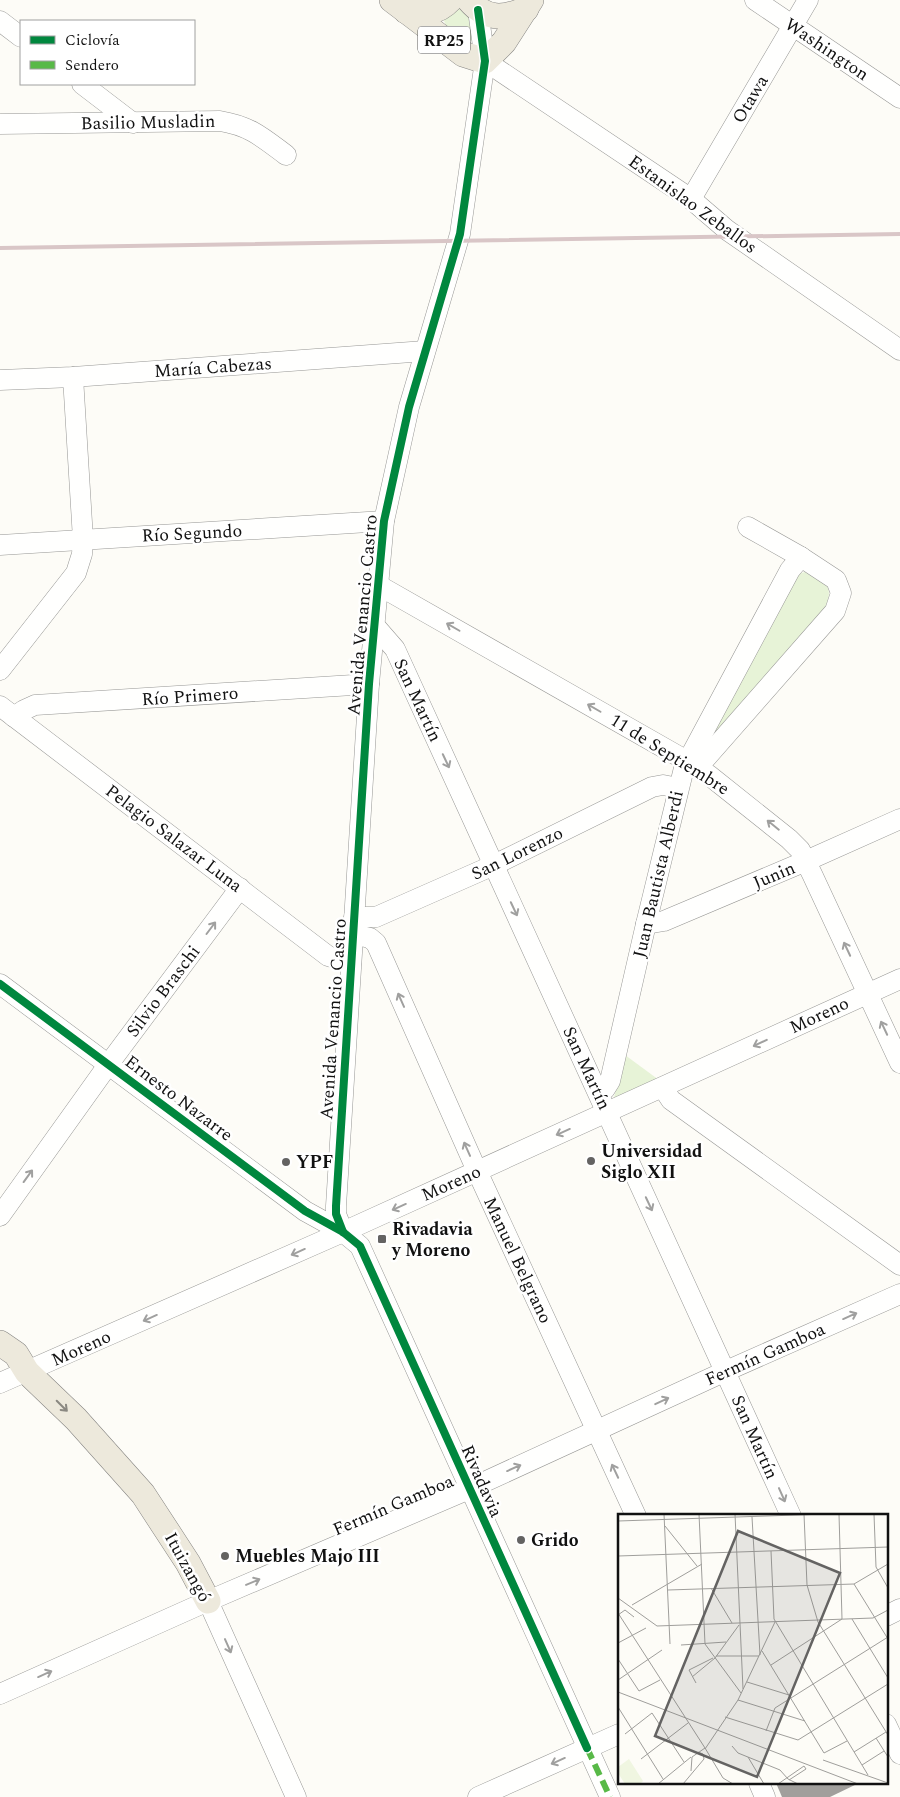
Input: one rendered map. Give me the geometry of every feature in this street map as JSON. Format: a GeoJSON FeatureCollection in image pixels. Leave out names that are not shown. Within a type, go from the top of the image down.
{"type":"FeatureCollection","features":[{"type":"Feature","properties":{"kind":"main road","name":"RP25"},"geometry":{"type":"LineString","coordinates":[[399,6],[424,13],[435,11],[450,0]]}},
{"type":"Feature","properties":{"kind":"main road","name":"RP25"},"geometry":{"type":"LineString","coordinates":[[399,6],[463,54],[485,61],[504,42],[529,4]]}},
{"type":"Feature","properties":{"kind":"main road","name":"RP25"},"geometry":{"type":"LineString","coordinates":[[473,5],[493,16],[511,15],[529,4]]}},
{"type":"Feature","properties":{"kind":"main road"},"geometry":{"type":"LineString","coordinates":[[0,1343],[16,1354],[27,1372]]}},
{"type":"Feature","properties":{"kind":"main road"},"geometry":{"type":"LineString","coordinates":[[0,1360],[27,1372]]}},
{"type":"Feature","properties":{"kind":"main road","name":"Ituizangó"},"geometry":{"type":"LineString","coordinates":[[27,1372],[76,1419],[142,1494],[188,1563],[208,1601]]}},
{"type":"Feature","properties":{"kind":"street","name":"Washington"},"geometry":{"type":"LineString","coordinates":[[755,0],[900,98]]}},
{"type":"Feature","properties":{"kind":"street","name":"Otawa"},"geometry":{"type":"LineString","coordinates":[[691,199],[808,0]]}},
{"type":"Feature","properties":{"kind":"street","name":"Avenida Venancio Castro"},"geometry":{"type":"LineString","coordinates":[[343,1232],[336,1214],[336,1206],[369,684],[384,521],[407,416],[460,234],[485,61],[473,5]]}},
{"type":"Feature","properties":{"kind":"street"},"geometry":{"type":"LineString","coordinates":[[0,21],[20,37]]}},
{"type":"Feature","properties":{"kind":"street","name":"Estanislao Zeballos"},"geometry":{"type":"LineString","coordinates":[[485,61],[691,199],[727,230],[900,350]]}},
{"type":"Feature","properties":{"kind":"street"},"geometry":{"type":"LineString","coordinates":[[83,85],[133,123]]}},
{"type":"Feature","properties":{"kind":"street","name":"Basilio Musladin"},"geometry":{"type":"LineString","coordinates":[[0,124],[220,121],[238,124],[256,133],[286,155]]}},
{"type":"Feature","properties":{"kind":"street","name":"María Cabezas"},"geometry":{"type":"LineString","coordinates":[[0,380],[73,377],[425,351]]}},
{"type":"Feature","properties":{"kind":"street"},"geometry":{"type":"LineString","coordinates":[[0,670],[76,573],[82,554],[73,377]]}},
{"type":"Feature","properties":{"kind":"street","name":"Río Segundo"},"geometry":{"type":"LineString","coordinates":[[0,545],[384,521]]}},
{"type":"Feature","properties":{"kind":"street"},"geometry":{"type":"LineString","coordinates":[[748,527],[800,557]]}},
{"type":"Feature","properties":{"kind":"street","name":"Juan Bautista Alberdi"},"geometry":{"type":"LineString","coordinates":[[599,1093],[605,1089],[610,1081],[678,788],[693,764],[790,570],[800,557],[836,580],[841,593],[835,611],[693,764]]}},
{"type":"Feature","properties":{"kind":"street","name":"11 de Septiembre"},"geometry":{"type":"LineString","coordinates":[[378,585],[693,764],[778,829],[800,850],[806,861],[900,1063]]}},
{"type":"Feature","properties":{"kind":"street","name":"San Martín"},"geometry":{"type":"LineString","coordinates":[[375,626],[395,649],[791,1514]]}},
{"type":"Feature","properties":{"kind":"street","name":"Río Primero"},"geometry":{"type":"LineString","coordinates":[[7,712],[24,710],[35,705],[369,684]]}},
{"type":"Feature","properties":{"kind":"street","name":"Pelagio Salazar Luna"},"geometry":{"type":"LineString","coordinates":[[7,712],[328,956],[351,962]]}},
{"type":"Feature","properties":{"kind":"street","name":"San Lorenzo"},"geometry":{"type":"LineString","coordinates":[[354,925],[494,865],[652,787],[678,788]]}},
{"type":"Feature","properties":{"kind":"street","name":"Junin"},"geometry":{"type":"LineString","coordinates":[[646,924],[664,921],[900,819]]}},
{"type":"Feature","properties":{"kind":"street","name":"Silvio Braschi"},"geometry":{"type":"LineString","coordinates":[[0,1216],[108,1065],[240,888]]}},
{"type":"Feature","properties":{"kind":"street","name":"Manuel Belgrano"},"geometry":{"type":"LineString","coordinates":[[354,925],[376,943],[477,1171],[635,1514]]}},
{"type":"Feature","properties":{"kind":"street","name":"Moreno"},"geometry":{"type":"LineString","coordinates":[[0,1383],[343,1232],[900,979]]}},
{"type":"Feature","properties":{"kind":"street","name":"Ernesto Nazarre"},"geometry":{"type":"LineString","coordinates":[[0,984],[305,1211],[343,1232]]}},
{"type":"Feature","properties":{"kind":"street"},"geometry":{"type":"LineString","coordinates":[[663,1088],[671,1100],[900,1265]]}},
{"type":"Feature","properties":{"kind":"street","name":"Rivadavia"},"geometry":{"type":"LineString","coordinates":[[343,1232],[360,1246],[364,1254],[610,1797]]}},
{"type":"Feature","properties":{"kind":"street","name":"Fermín Gamboa"},"geometry":{"type":"LineString","coordinates":[[0,1694],[208,1601],[469,1489],[726,1371],[900,1294]]}},
{"type":"Feature","properties":{"kind":"street","name":"Ituizangó"},"geometry":{"type":"LineString","coordinates":[[208,1601],[296,1797]]}},
{"type":"Feature","properties":{"kind":"street"},"geometry":{"type":"LineString","coordinates":[[888,1615],[900,1609]]}},
{"type":"Feature","properties":{"kind":"street"},"geometry":{"type":"LineString","coordinates":[[888,1728],[900,1754]]}},
{"type":"Feature","properties":{"kind":"street"},"geometry":{"type":"LineString","coordinates":[[478,1797],[618,1734]]}},
{"type":"Feature","properties":{"kind":"street"},"geometry":{"type":"LineString","coordinates":[[759,1784],[765,1797]]}},
{"type":"Feature","properties":{"kind":"green space"},"geometry":{"type":"Polygon","coordinates":[[[460,0],[470,21],[475,42],[454,34],[447,28],[445,23],[443,17],[460,0]]]}},
{"type":"Feature","properties":{"kind":"green space"},"geometry":{"type":"Polygon","coordinates":[[[805,572],[818,577],[826,584],[829,594],[825,608],[706,746],[795,575],[805,572]]]}},
{"type":"Feature","properties":{"kind":"green space"},"geometry":{"type":"Polygon","coordinates":[[[625,1055],[659,1080],[613,1101],[625,1055]]]}},
{"type":"Feature","properties":{"kind":"building"},"geometry":{"type":"Polygon","coordinates":[[[776,1784],[857,1784],[830,1797],[782,1797],[776,1784]]]}},
{"type":"Feature","properties":{"kind":"railway"},"geometry":{"type":"LineString","coordinates":[[0,248],[900,234]]}},
{"type":"Feature","properties":{"kind":"marked path"},"geometry":{"type":"LineString","coordinates":[[587,1748],[610,1797]]}},
{"type":"Feature","properties":{"kind":"cycle path"},"geometry":{"type":"LineString","coordinates":[[343,1232],[336,1214],[336,1206],[369,684],[384,521],[409,407],[460,234],[485,61],[478,10]]}},
{"type":"Feature","properties":{"kind":"cycle path"},"geometry":{"type":"LineString","coordinates":[[0,984],[305,1211],[343,1232],[360,1246],[587,1748]]}},
{"type":"Feature","properties":{"kind":"place","name":"Universidad Siglo XII"},"geometry":{"type":"Point","coordinates":[591,1161]}},
{"type":"Feature","properties":{"kind":"place","name":"YPF"},"geometry":{"type":"Point","coordinates":[286,1162]}},
{"type":"Feature","properties":{"kind":"place","name":"Rivadavia y Moreno"},"geometry":{"type":"Point","coordinates":[382,1239]}},
{"type":"Feature","properties":{"kind":"place","name":"Grido"},"geometry":{"type":"Point","coordinates":[521,1540]}},
{"type":"Feature","properties":{"kind":"place","name":"Muebles Majo III"},"geometry":{"type":"Point","coordinates":[225,1556]}}]}
